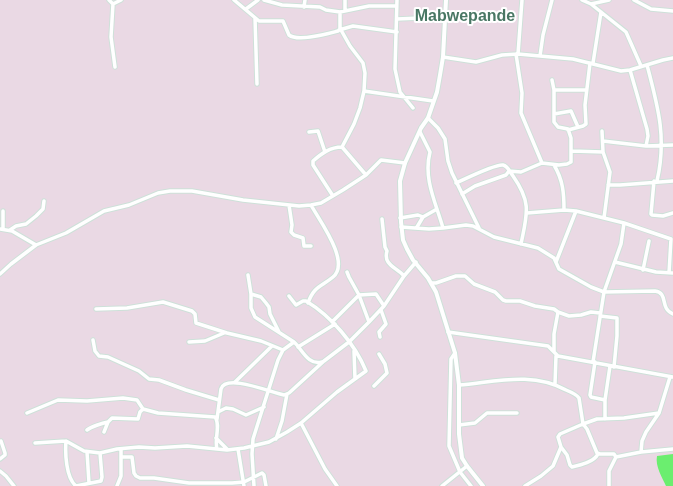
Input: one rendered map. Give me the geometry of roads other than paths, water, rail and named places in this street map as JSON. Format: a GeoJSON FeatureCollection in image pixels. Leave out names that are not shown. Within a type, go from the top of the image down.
{"type":"FeatureCollection","features":[{"type":"Feature","properties":{"kind":"street"},"geometry":{"type":"LineString","coordinates":[[109,0],[113,4],[111,37],[115,67]]}},
{"type":"Feature","properties":{"kind":"street"},"geometry":{"type":"LineString","coordinates":[[113,4],[121,0]]}},
{"type":"Feature","properties":{"kind":"street"},"geometry":{"type":"LineString","coordinates":[[234,0],[259,21],[283,21],[289,35],[294,38],[336,32],[353,26],[397,32]]}},
{"type":"Feature","properties":{"kind":"street"},"geometry":{"type":"LineString","coordinates":[[246,9],[258,0]]}},
{"type":"Feature","properties":{"kind":"street"},"geometry":{"type":"LineString","coordinates":[[264,0],[274,4],[320,7],[326,10],[340,12],[360,7],[396,6]]}},
{"type":"Feature","properties":{"kind":"street"},"geometry":{"type":"LineString","coordinates":[[304,0],[304,7]]}},
{"type":"Feature","properties":{"kind":"street"},"geometry":{"type":"LineString","coordinates":[[345,0],[345,10]]}},
{"type":"Feature","properties":{"kind":"street"},"geometry":{"type":"LineString","coordinates":[[376,0],[376,6]]}},
{"type":"Feature","properties":{"kind":"street"},"geometry":{"type":"LineString","coordinates":[[397,0],[395,61],[399,89],[403,97],[413,108]]}},
{"type":"Feature","properties":{"kind":"street"},"geometry":{"type":"LineString","coordinates":[[446,0],[443,57],[439,81],[428,118],[405,163],[400,182],[400,218],[407,249],[432,283],[436,292],[455,353],[459,385],[459,425],[462,458],[466,466],[483,486]]}},
{"type":"Feature","properties":{"kind":"street"},"geometry":{"type":"LineString","coordinates":[[522,0],[517,54],[522,93],[522,113],[542,163]]}},
{"type":"Feature","properties":{"kind":"street"},"geometry":{"type":"LineString","coordinates":[[540,56],[543,35],[552,0]]}},
{"type":"Feature","properties":{"kind":"street"},"geometry":{"type":"LineString","coordinates":[[582,0],[592,4],[626,32],[641,66]]}},
{"type":"Feature","properties":{"kind":"street"},"geometry":{"type":"LineString","coordinates":[[592,4],[609,0]]}},
{"type":"Feature","properties":{"kind":"street"},"geometry":{"type":"LineString","coordinates":[[634,0],[651,9],[673,11]]}},
{"type":"Feature","properties":{"kind":"street"},"geometry":{"type":"LineString","coordinates":[[340,12],[340,30],[363,63],[365,73],[364,91],[360,108],[354,124],[342,147]]}},
{"type":"Feature","properties":{"kind":"street"},"geometry":{"type":"LineString","coordinates":[[552,80],[554,90],[554,122],[556,126],[568,130],[586,124],[586,90],[601,12]]}},
{"type":"Feature","properties":{"kind":"street"},"geometry":{"type":"LineString","coordinates":[[255,18],[257,84]]}},
{"type":"Feature","properties":{"kind":"street"},"geometry":{"type":"LineString","coordinates":[[397,19],[420,18],[446,21]]}},
{"type":"Feature","properties":{"kind":"street"},"geometry":{"type":"LineString","coordinates":[[443,57],[476,62],[502,55],[517,54],[573,59],[621,71],[630,70],[647,64],[673,58]]}},
{"type":"Feature","properties":{"kind":"street"},"geometry":{"type":"LineString","coordinates":[[647,64],[658,107],[662,145],[651,214],[663,216],[673,213]]}},
{"type":"Feature","properties":{"kind":"street"},"geometry":{"type":"LineString","coordinates":[[630,70],[647,129],[648,136],[646,146]]}},
{"type":"Feature","properties":{"kind":"street"},"geometry":{"type":"LineString","coordinates":[[554,90],[586,90]]}},
{"type":"Feature","properties":{"kind":"street"},"geometry":{"type":"LineString","coordinates":[[364,91],[433,101]]}},
{"type":"Feature","properties":{"kind":"street"},"geometry":{"type":"LineString","coordinates":[[554,114],[571,111],[578,127]]}},
{"type":"Feature","properties":{"kind":"street"},"geometry":{"type":"LineString","coordinates":[[428,118],[438,128],[445,139],[448,161],[456,183],[479,228]]}},
{"type":"Feature","properties":{"kind":"street"},"geometry":{"type":"LineString","coordinates":[[509,171],[521,172],[542,163],[554,165],[572,162],[572,151],[568,130]]}},
{"type":"Feature","properties":{"kind":"street"},"geometry":{"type":"LineString","coordinates":[[602,130],[603,152],[610,172],[604,218]]}},
{"type":"Feature","properties":{"kind":"street"},"geometry":{"type":"LineString","coordinates":[[309,132],[318,131],[325,152]]}},
{"type":"Feature","properties":{"kind":"street"},"geometry":{"type":"LineString","coordinates":[[420,132],[430,152],[428,158],[428,178],[443,228]]}},
{"type":"Feature","properties":{"kind":"street"},"geometry":{"type":"LineString","coordinates":[[603,141],[646,146],[673,145]]}},
{"type":"Feature","properties":{"kind":"street"},"geometry":{"type":"LineString","coordinates":[[333,196],[313,165],[313,161],[331,149],[342,147]]}},
{"type":"Feature","properties":{"kind":"street"},"geometry":{"type":"LineString","coordinates":[[342,147],[366,175]]}},
{"type":"Feature","properties":{"kind":"street"},"geometry":{"type":"LineString","coordinates":[[572,151],[603,152]]}},
{"type":"Feature","properties":{"kind":"street"},"geometry":{"type":"LineString","coordinates":[[0,274],[36,245],[66,233],[104,211],[129,205],[158,193],[170,191],[192,191],[243,200],[289,205],[311,205],[321,203],[366,175],[380,160],[405,163]]}},
{"type":"Feature","properties":{"kind":"street"},"geometry":{"type":"LineString","coordinates":[[456,183],[500,165],[504,166],[509,171],[523,193],[527,213],[521,244]]}},
{"type":"Feature","properties":{"kind":"street"},"geometry":{"type":"LineString","coordinates":[[554,165],[563,188],[564,210]]}},
{"type":"Feature","properties":{"kind":"street"},"geometry":{"type":"LineString","coordinates":[[462,194],[475,186],[506,175],[509,171]]}},
{"type":"Feature","properties":{"kind":"street"},"geometry":{"type":"LineString","coordinates":[[608,185],[673,181]]}},
{"type":"Feature","properties":{"kind":"street"},"geometry":{"type":"LineString","coordinates":[[10,230],[16,226],[26,224],[36,216],[43,209],[44,201]]}},
{"type":"Feature","properties":{"kind":"street"},"geometry":{"type":"LineString","coordinates":[[289,205],[292,226],[291,232],[294,236],[303,238],[304,246],[311,246]]}},
{"type":"Feature","properties":{"kind":"street"},"geometry":{"type":"LineString","coordinates":[[308,303],[315,289],[334,276],[338,263],[336,252],[327,231],[311,205]]}},
{"type":"Feature","properties":{"kind":"street"},"geometry":{"type":"LineString","coordinates":[[417,227],[423,217],[437,209]]}},
{"type":"Feature","properties":{"kind":"street"},"geometry":{"type":"LineString","coordinates":[[527,213],[564,210],[576,211],[624,223],[671,239],[671,273],[643,270],[615,262]]}},
{"type":"Feature","properties":{"kind":"street"},"geometry":{"type":"LineString","coordinates":[[3,211],[2,229],[10,230],[36,245]]}},
{"type":"Feature","properties":{"kind":"street"},"geometry":{"type":"LineString","coordinates":[[556,262],[576,211]]}},
{"type":"Feature","properties":{"kind":"street"},"geometry":{"type":"LineString","coordinates":[[400,218],[418,215],[423,217]]}},
{"type":"Feature","properties":{"kind":"street"},"geometry":{"type":"LineString","coordinates":[[382,219],[385,247],[387,251],[386,260],[404,276]]}},
{"type":"Feature","properties":{"kind":"street"},"geometry":{"type":"LineString","coordinates":[[605,400],[590,395],[604,292],[621,244],[624,223]]}},
{"type":"Feature","properties":{"kind":"street"},"geometry":{"type":"LineString","coordinates":[[402,227],[443,228],[466,225],[479,228],[494,237],[538,248],[550,256],[556,262],[559,269],[591,287],[604,292],[660,292],[663,296],[665,307],[673,314]]}},
{"type":"Feature","properties":{"kind":"street"},"geometry":{"type":"LineString","coordinates":[[643,270],[649,242]]}},
{"type":"Feature","properties":{"kind":"street"},"geometry":{"type":"LineString","coordinates":[[235,382],[284,395],[293,390],[324,361],[349,342],[381,310],[404,276],[416,262]]}},
{"type":"Feature","properties":{"kind":"street"},"geometry":{"type":"LineString","coordinates":[[348,272],[352,284],[359,295],[369,322]]}},
{"type":"Feature","properties":{"kind":"street"},"geometry":{"type":"LineString","coordinates":[[248,275],[251,294],[251,308],[255,317],[294,342],[314,363],[324,361]]}},
{"type":"Feature","properties":{"kind":"street"},"geometry":{"type":"LineString","coordinates":[[432,283],[456,276],[465,276],[474,284],[495,292],[503,300],[520,301],[535,306],[554,309],[569,316],[595,312],[617,318],[617,336],[605,400],[604,419]]}},
{"type":"Feature","properties":{"kind":"street"},"geometry":{"type":"LineString","coordinates":[[251,294],[264,299],[269,307],[270,314],[279,333]]}},
{"type":"Feature","properties":{"kind":"street"},"geometry":{"type":"LineString","coordinates":[[298,347],[333,323],[359,295],[376,294],[384,306]]}},
{"type":"Feature","properties":{"kind":"street"},"geometry":{"type":"LineString","coordinates":[[35,443],[66,441],[87,452],[100,453],[139,447],[155,448],[187,446],[227,450],[252,446],[276,439],[301,423],[337,392],[366,371],[349,342],[333,323],[304,301],[296,305],[289,296]]}},
{"type":"Feature","properties":{"kind":"street"},"geometry":{"type":"LineString","coordinates":[[96,309],[137,307],[163,302],[192,311],[195,314],[196,323],[227,333],[261,341],[283,350]]}},
{"type":"Feature","properties":{"kind":"street"},"geometry":{"type":"LineString","coordinates":[[380,337],[379,332],[386,324],[381,310]]}},
{"type":"Feature","properties":{"kind":"street"},"geometry":{"type":"LineString","coordinates":[[555,384],[556,356],[554,351],[554,334],[558,312]]}},
{"type":"Feature","properties":{"kind":"street"},"geometry":{"type":"LineString","coordinates":[[448,332],[548,346],[554,351]]}},
{"type":"Feature","properties":{"kind":"street"},"geometry":{"type":"LineString","coordinates":[[189,342],[205,341],[220,334],[227,333]]}},
{"type":"Feature","properties":{"kind":"street"},"geometry":{"type":"LineString","coordinates":[[93,340],[95,351],[99,356],[108,357],[139,371],[149,379],[158,380],[219,400]]}},
{"type":"Feature","properties":{"kind":"street"},"geometry":{"type":"LineString","coordinates":[[254,486],[252,478],[252,446],[254,434],[278,360],[283,350],[294,342]]}},
{"type":"Feature","properties":{"kind":"street"},"geometry":{"type":"LineString","coordinates":[[217,448],[216,438],[219,400],[224,385],[235,382],[272,346]]}},
{"type":"Feature","properties":{"kind":"street"},"geometry":{"type":"LineString","coordinates":[[353,348],[355,379]]}},
{"type":"Feature","properties":{"kind":"street"},"geometry":{"type":"LineString","coordinates":[[455,353],[451,359],[449,446],[460,472],[471,486]]}},
{"type":"Feature","properties":{"kind":"street"},"geometry":{"type":"LineString","coordinates":[[374,386],[387,373],[385,364],[379,354]]}},
{"type":"Feature","properties":{"kind":"street"},"geometry":{"type":"LineString","coordinates":[[556,356],[672,377],[659,413],[646,432],[642,441],[641,452]]}},
{"type":"Feature","properties":{"kind":"street"},"geometry":{"type":"LineString","coordinates":[[459,385],[510,379],[534,379],[555,384],[578,397],[583,424],[587,429],[594,448],[598,454]]}},
{"type":"Feature","properties":{"kind":"street"},"geometry":{"type":"LineString","coordinates":[[276,439],[282,421],[286,394]]}},
{"type":"Feature","properties":{"kind":"street"},"geometry":{"type":"LineString","coordinates":[[27,413],[58,400],[87,401],[115,398],[137,400],[143,409],[167,415],[210,416],[217,419]]}},
{"type":"Feature","properties":{"kind":"street"},"geometry":{"type":"LineString","coordinates":[[218,413],[226,408],[233,409],[246,415],[264,407]]}},
{"type":"Feature","properties":{"kind":"street"},"geometry":{"type":"LineString","coordinates":[[87,430],[108,422],[112,418],[138,420],[140,412],[143,409]]}},
{"type":"Feature","properties":{"kind":"street"},"geometry":{"type":"LineString","coordinates":[[459,425],[475,423],[487,413],[517,413]]}},
{"type":"Feature","properties":{"kind":"street"},"geometry":{"type":"LineString","coordinates":[[598,454],[596,458],[592,460],[572,467],[567,455],[561,447],[559,436],[597,419],[624,418],[659,413]]}},
{"type":"Feature","properties":{"kind":"street"},"geometry":{"type":"LineString","coordinates":[[104,432],[108,422]]}},
{"type":"Feature","properties":{"kind":"street"},"geometry":{"type":"LineString","coordinates":[[301,423],[325,469],[337,486]]}},
{"type":"Feature","properties":{"kind":"street"},"geometry":{"type":"LineString","coordinates":[[216,438],[227,450]]}},
{"type":"Feature","properties":{"kind":"street"},"geometry":{"type":"LineString","coordinates":[[0,459],[5,455],[1,441]]}},
{"type":"Feature","properties":{"kind":"street"},"geometry":{"type":"LineString","coordinates":[[66,441],[67,466],[72,484],[76,486],[102,479],[100,453]]}},
{"type":"Feature","properties":{"kind":"street"},"geometry":{"type":"LineString","coordinates":[[525,486],[553,466],[561,447]]}},
{"type":"Feature","properties":{"kind":"street"},"geometry":{"type":"LineString","coordinates":[[117,486],[121,479],[120,449]]}},
{"type":"Feature","properties":{"kind":"street"},"geometry":{"type":"LineString","coordinates":[[238,449],[244,484]]}},
{"type":"Feature","properties":{"kind":"street"},"geometry":{"type":"LineString","coordinates":[[616,457],[641,452],[673,449]]}},
{"type":"Feature","properties":{"kind":"street"},"geometry":{"type":"LineString","coordinates":[[87,452],[89,483]]}},
{"type":"Feature","properties":{"kind":"street"},"geometry":{"type":"LineString","coordinates":[[598,454],[612,453],[616,455],[616,457]]}},
{"type":"Feature","properties":{"kind":"street"},"geometry":{"type":"LineString","coordinates":[[121,457],[132,457],[134,473],[140,478],[154,478],[189,483],[244,484],[262,473],[264,475],[266,486]]}},
{"type":"Feature","properties":{"kind":"street"},"geometry":{"type":"LineString","coordinates":[[609,486],[609,471],[616,457]]}},
{"type":"Feature","properties":{"kind":"street"},"geometry":{"type":"LineString","coordinates":[[442,486],[466,466]]}},
{"type":"Feature","properties":{"kind":"street"},"geometry":{"type":"LineString","coordinates":[[0,471],[14,486]]}},
{"type":"Feature","properties":{"kind":"district","name":"Mabwepande"},"geometry":{"type":"Point","coordinates":[465,17]}}]}
